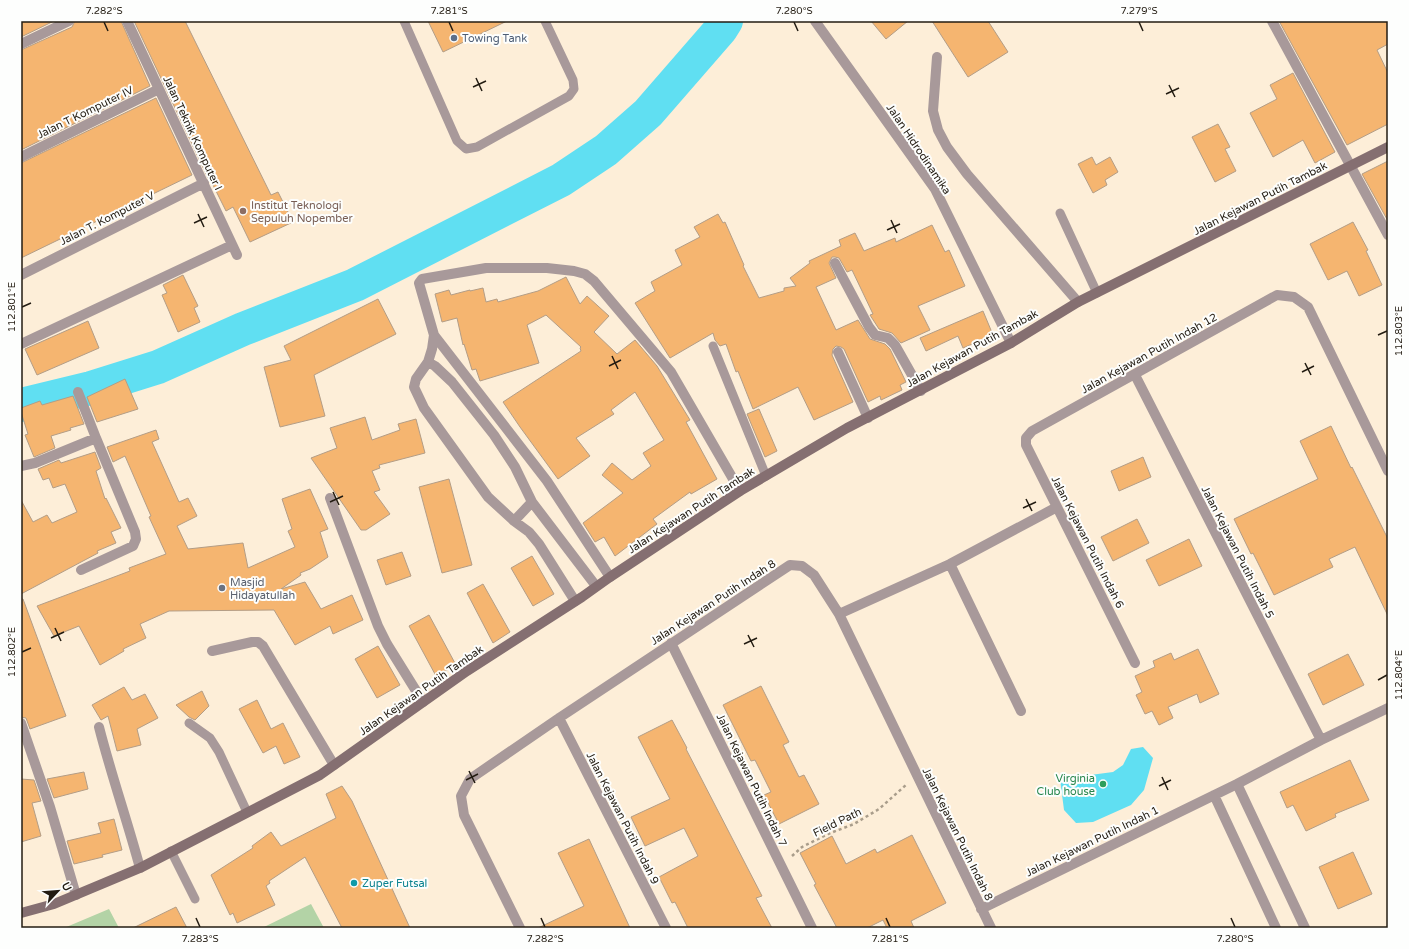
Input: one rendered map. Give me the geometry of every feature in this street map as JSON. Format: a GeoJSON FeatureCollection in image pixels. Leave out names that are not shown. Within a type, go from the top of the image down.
{"type":"FeatureCollection","features":[{"type":"Feature","properties":{"kind":"street"},"geometry":{"type":"LineString","coordinates":[[21,44],[69,21]]}},
{"type":"Feature","properties":{"kind":"street","name":"Jalan Teknik Komputer I"},"geometry":{"type":"LineString","coordinates":[[127,21],[237,255]]}},
{"type":"Feature","properties":{"kind":"street","name":"Jalan Hidrodinamika"},"geometry":{"type":"LineString","coordinates":[[815,21],[935,189],[1011,342]]}},
{"type":"Feature","properties":{"kind":"street"},"geometry":{"type":"LineString","coordinates":[[1272,21],[1388,235]]}},
{"type":"Feature","properties":{"kind":"street"},"geometry":{"type":"LineString","coordinates":[[937,57],[933,111],[938,130],[947,147],[967,174],[1078,302]]}},
{"type":"Feature","properties":{"kind":"street","name":"Jalan T Komputer IV"},"geometry":{"type":"LineString","coordinates":[[21,157],[159,89]]}},
{"type":"Feature","properties":{"kind":"street","name":"Jalan Kejawan Putih Tambak"},"geometry":{"type":"LineString","coordinates":[[21,913],[54,904],[140,868],[320,775],[467,671],[740,491],[847,428],[1011,342],[1097,292],[1388,147]]}},
{"type":"Feature","properties":{"kind":"street","name":"Jalan T. Komputer V"},"geometry":{"type":"LineString","coordinates":[[21,275],[204,183]]}},
{"type":"Feature","properties":{"kind":"street"},"geometry":{"type":"LineString","coordinates":[[21,344],[232,245]]}},
{"type":"Feature","properties":{"kind":"street"},"geometry":{"type":"LineString","coordinates":[[835,263],[874,335],[888,338],[894,344],[920,391]]}},
{"type":"Feature","properties":{"kind":"street"},"geometry":{"type":"LineString","coordinates":[[610,577],[546,481],[434,335],[419,283],[422,279],[486,268],[547,268],[574,271],[585,274],[594,282],[671,372],[740,491]]}},
{"type":"Feature","properties":{"kind":"street","name":"Jalan Kejawan Putih Indah 12"},"geometry":{"type":"LineString","coordinates":[[1032,431],[1277,295],[1294,297],[1308,307],[1388,471]]}},
{"type":"Feature","properties":{"kind":"street"},"geometry":{"type":"LineString","coordinates":[[434,335],[428,362],[416,379],[414,387],[424,408],[488,497],[514,521],[529,532],[539,544],[575,601]]}},
{"type":"Feature","properties":{"kind":"street"},"geometry":{"type":"LineString","coordinates":[[838,352],[868,418]]}},
{"type":"Feature","properties":{"kind":"street"},"geometry":{"type":"LineString","coordinates":[[428,362],[435,366],[452,382],[494,435],[515,467],[532,502],[596,586]]}},
{"type":"Feature","properties":{"kind":"street","name":"Jalan Kejawan Putih Indah 5"},"geometry":{"type":"LineString","coordinates":[[1135,375],[1321,740]]}},
{"type":"Feature","properties":{"kind":"street"},"geometry":{"type":"LineString","coordinates":[[78,392],[135,532],[136,539],[133,546],[81,570]]}},
{"type":"Feature","properties":{"kind":"street","name":"Jalan Kejawan Putih Indah 6"},"geometry":{"type":"LineString","coordinates":[[1032,431],[1026,438],[1026,445],[1135,663]]}},
{"type":"Feature","properties":{"kind":"street"},"geometry":{"type":"LineString","coordinates":[[21,466],[35,463],[96,438]]}},
{"type":"Feature","properties":{"kind":"street"},"geometry":{"type":"LineString","coordinates":[[330,498],[378,626],[387,644],[423,702]]}},
{"type":"Feature","properties":{"kind":"street"},"geometry":{"type":"LineString","coordinates":[[514,521],[532,502]]}},
{"type":"Feature","properties":{"kind":"street"},"geometry":{"type":"LineString","coordinates":[[840,614],[950,564],[1057,507]]}},
{"type":"Feature","properties":{"kind":"street"},"geometry":{"type":"LineString","coordinates":[[950,564],[1021,711]]}},
{"type":"Feature","properties":{"kind":"street","name":"Jalan Kejawan Putih Indah 8"},"geometry":{"type":"LineString","coordinates":[[520,928],[464,816],[461,796],[470,779],[671,643],[790,565],[802,566],[814,575],[840,614],[917,777],[991,928]]}},
{"type":"Feature","properties":{"kind":"street"},"geometry":{"type":"LineString","coordinates":[[212,651],[252,642],[258,642],[263,646],[334,765]]}},
{"type":"Feature","properties":{"kind":"street","name":"Jalan Kejawan Putih Indah 7"},"geometry":{"type":"LineString","coordinates":[[671,643],[812,928]]}},
{"type":"Feature","properties":{"kind":"street","name":"Jalan Kejawan Putih Indah 1"},"geometry":{"type":"LineString","coordinates":[[981,909],[1388,708]]}},
{"type":"Feature","properties":{"kind":"street","name":"Jalan Kejawan Putih Indah 9"},"geometry":{"type":"LineString","coordinates":[[559,718],[666,928]]}},
{"type":"Feature","properties":{"kind":"street"},"geometry":{"type":"LineString","coordinates":[[21,723],[50,807],[76,895]]}},
{"type":"Feature","properties":{"kind":"street"},"geometry":{"type":"LineString","coordinates":[[99,726],[109,768],[124,810],[140,868]]}},
{"type":"Feature","properties":{"kind":"street"},"geometry":{"type":"LineString","coordinates":[[1236,784],[1305,928]]}},
{"type":"Feature","properties":{"kind":"street"},"geometry":{"type":"LineString","coordinates":[[1214,795],[1276,928]]}},
{"type":"Feature","properties":{"kind":"lane"},"geometry":{"type":"LineString","coordinates":[[404,21],[458,141],[466,149],[476,147],[569,96],[574,90],[573,80],[545,21]]}},
{"type":"Feature","properties":{"kind":"lane"},"geometry":{"type":"LineString","coordinates":[[1060,213],[1097,292]]}},
{"type":"Feature","properties":{"kind":"lane"},"geometry":{"type":"LineString","coordinates":[[713,346],[766,476]]}},
{"type":"Feature","properties":{"kind":"lane"},"geometry":{"type":"LineString","coordinates":[[189,723],[210,738],[216,747],[247,812]]}},
{"type":"Feature","properties":{"kind":"lane"},"geometry":{"type":"LineString","coordinates":[[171,851],[195,899]]}},
{"type":"Feature","properties":{"kind":"path","name":"Field Path"},"geometry":{"type":"LineString","coordinates":[[780,864],[802,847],[828,834],[854,824],[879,809],[900,789],[917,777]]}},
{"type":"Feature","properties":{"kind":"green space"},"geometry":{"type":"Polygon","coordinates":[[[311,904],[324,928],[262,928],[311,904]]]}},
{"type":"Feature","properties":{"kind":"green space"},"geometry":{"type":"Polygon","coordinates":[[[109,909],[119,928],[64,928],[109,909]]]}},
{"type":"Feature","properties":{"kind":"water","name":"Virginia Club house"},"geometry":{"type":"Polygon","coordinates":[[[1143,747],[1153,758],[1144,790],[1131,805],[1093,822],[1076,823],[1064,810],[1060,779],[1113,772],[1123,765],[1131,749],[1143,747]]]}},
{"type":"Feature","properties":{"kind":"building"},"geometry":{"type":"Polygon","coordinates":[[[21,21],[54,21],[21,37],[21,21]]]}},
{"type":"Feature","properties":{"kind":"building"},"geometry":{"type":"Polygon","coordinates":[[[75,21],[121,21],[150,86],[21,150],[21,50],[72,27],[75,21]]]}},
{"type":"Feature","properties":{"kind":"building"},"geometry":{"type":"Polygon","coordinates":[[[134,21],[185,21],[271,195],[278,192],[293,222],[250,242],[233,207],[226,211],[209,177],[208,178],[134,21]]]}},
{"type":"Feature","properties":{"kind":"building","name":"Towing Tank"},"geometry":{"type":"Polygon","coordinates":[[[428,21],[507,21],[443,52],[428,21]]]}},
{"type":"Feature","properties":{"kind":"building"},"geometry":{"type":"Polygon","coordinates":[[[871,21],[908,21],[886,39],[871,21]]]}},
{"type":"Feature","properties":{"kind":"building"},"geometry":{"type":"Polygon","coordinates":[[[932,21],[988,21],[1008,52],[968,77],[932,21]]]}},
{"type":"Feature","properties":{"kind":"building"},"geometry":{"type":"Polygon","coordinates":[[[1279,21],[1388,21],[1388,44],[1377,50],[1388,73],[1388,124],[1347,145],[1279,21]]]}},
{"type":"Feature","properties":{"kind":"building"},"geometry":{"type":"Polygon","coordinates":[[[1293,73],[1335,152],[1315,163],[1303,140],[1273,157],[1250,113],[1277,99],[1270,85],[1293,73]]]}},
{"type":"Feature","properties":{"kind":"building"},"geometry":{"type":"Polygon","coordinates":[[[156,98],[192,175],[21,258],[21,163],[156,98]]]}},
{"type":"Feature","properties":{"kind":"building"},"geometry":{"type":"Polygon","coordinates":[[[1218,124],[1230,147],[1225,149],[1236,171],[1215,182],[1192,137],[1218,124]]]}},
{"type":"Feature","properties":{"kind":"building"},"geometry":{"type":"Polygon","coordinates":[[[1092,157],[1096,165],[1110,157],[1118,172],[1105,180],[1107,185],[1093,193],[1078,164],[1092,157]]]}},
{"type":"Feature","properties":{"kind":"building"},"geometry":{"type":"Polygon","coordinates":[[[1388,161],[1388,221],[1362,174],[1388,161]]]}},
{"type":"Feature","properties":{"kind":"building"},"geometry":{"type":"Polygon","coordinates":[[[718,214],[723,223],[725,222],[744,265],[743,266],[759,298],[784,291],[784,288],[796,286],[790,278],[810,263],[809,261],[841,246],[839,240],[855,233],[864,251],[895,238],[896,242],[932,225],[945,252],[949,250],[965,286],[918,306],[930,330],[901,343],[892,333],[879,329],[870,315],[873,314],[852,270],[847,272],[839,258],[832,257],[829,263],[836,278],[816,287],[836,330],[858,320],[870,339],[885,344],[890,349],[906,382],[900,385],[902,390],[881,400],[880,396],[868,402],[844,349],[836,346],[833,349],[832,355],[853,402],[814,420],[798,387],[753,409],[738,371],[736,372],[726,344],[720,346],[715,340],[713,333],[670,358],[635,303],[655,291],[651,282],[682,265],[675,250],[700,237],[694,227],[718,214]]]}},
{"type":"Feature","properties":{"kind":"building"},"geometry":{"type":"Polygon","coordinates":[[[1353,222],[1368,250],[1366,251],[1382,285],[1359,296],[1347,271],[1328,280],[1310,244],[1353,222]]]}},
{"type":"Feature","properties":{"kind":"building"},"geometry":{"type":"Polygon","coordinates":[[[183,275],[198,306],[194,308],[200,322],[178,332],[162,295],[167,293],[163,285],[183,275]]]}},
{"type":"Feature","properties":{"kind":"building"},"geometry":{"type":"Polygon","coordinates":[[[566,277],[580,304],[587,296],[609,316],[594,332],[617,354],[635,340],[657,366],[690,420],[686,422],[717,479],[691,494],[690,492],[653,519],[657,524],[615,556],[604,537],[595,542],[583,523],[623,493],[602,475],[612,463],[632,480],[651,466],[643,453],[664,440],[635,392],[611,410],[614,414],[576,438],[590,456],[558,479],[503,402],[581,351],[581,347],[546,315],[527,325],[539,363],[480,381],[476,369],[472,370],[464,344],[463,345],[457,318],[442,322],[435,294],[449,290],[451,295],[483,288],[486,302],[497,299],[498,302],[538,291],[566,277]]]}},
{"type":"Feature","properties":{"kind":"building"},"geometry":{"type":"Polygon","coordinates":[[[378,299],[396,334],[314,375],[325,416],[280,427],[264,367],[291,360],[284,346],[378,299]]]}},
{"type":"Feature","properties":{"kind":"building"},"geometry":{"type":"Polygon","coordinates":[[[983,311],[993,335],[963,348],[958,336],[926,351],[920,338],[983,311]]]}},
{"type":"Feature","properties":{"kind":"building"},"geometry":{"type":"Polygon","coordinates":[[[88,321],[99,348],[37,375],[25,349],[88,321]]]}},
{"type":"Feature","properties":{"kind":"building"},"geometry":{"type":"Polygon","coordinates":[[[125,379],[138,409],[97,422],[87,397],[125,379]]]}},
{"type":"Feature","properties":{"kind":"building"},"geometry":{"type":"Polygon","coordinates":[[[73,396],[84,424],[51,436],[55,448],[34,457],[25,435],[28,434],[21,408],[40,401],[42,405],[73,396]]]}},
{"type":"Feature","properties":{"kind":"building"},"geometry":{"type":"Polygon","coordinates":[[[759,409],[777,451],[765,457],[747,414],[759,409]]]}},
{"type":"Feature","properties":{"kind":"building"},"geometry":{"type":"Polygon","coordinates":[[[365,417],[372,440],[400,430],[398,424],[416,419],[425,453],[379,465],[380,468],[372,471],[380,490],[374,492],[390,514],[366,530],[361,530],[311,458],[337,448],[330,428],[365,417]]]}},
{"type":"Feature","properties":{"kind":"building"},"geometry":{"type":"Polygon","coordinates":[[[1331,426],[1388,539],[1388,616],[1355,547],[1329,559],[1333,567],[1274,595],[1253,553],[1251,554],[1234,519],[1318,479],[1300,441],[1331,426]]]}},
{"type":"Feature","properties":{"kind":"building"},"geometry":{"type":"Polygon","coordinates":[[[156,430],[159,439],[152,442],[179,502],[188,498],[197,516],[177,526],[188,549],[243,543],[248,568],[295,547],[288,531],[292,529],[282,499],[310,489],[328,529],[320,532],[328,557],[310,569],[300,573],[301,575],[281,589],[305,582],[321,609],[352,595],[363,620],[333,634],[330,626],[295,645],[274,610],[169,611],[140,624],[146,638],[123,649],[124,651],[100,665],[79,626],[54,636],[37,606],[130,571],[129,568],[166,554],[149,517],[151,516],[125,456],[113,462],[107,447],[156,430]]]}},
{"type":"Feature","properties":{"kind":"building"},"geometry":{"type":"Polygon","coordinates":[[[95,452],[101,468],[96,471],[105,499],[106,498],[121,528],[111,532],[116,543],[97,551],[98,553],[21,594],[21,500],[33,522],[47,515],[52,523],[77,512],[65,484],[53,488],[49,478],[43,480],[38,469],[59,460],[61,463],[95,452]]]}},
{"type":"Feature","properties":{"kind":"building"},"geometry":{"type":"Polygon","coordinates":[[[1143,457],[1151,477],[1119,491],[1111,471],[1143,457]]]}},
{"type":"Feature","properties":{"kind":"building"},"geometry":{"type":"Polygon","coordinates":[[[449,479],[472,565],[442,573],[419,487],[449,479]]]}},
{"type":"Feature","properties":{"kind":"building"},"geometry":{"type":"Polygon","coordinates":[[[1137,519],[1149,543],[1113,561],[1101,537],[1137,519]]]}},
{"type":"Feature","properties":{"kind":"building"},"geometry":{"type":"Polygon","coordinates":[[[1189,539],[1202,566],[1159,586],[1146,560],[1189,539]]]}},
{"type":"Feature","properties":{"kind":"building"},"geometry":{"type":"Polygon","coordinates":[[[402,552],[411,576],[386,585],[377,560],[402,552]]]}},
{"type":"Feature","properties":{"kind":"building"},"geometry":{"type":"Polygon","coordinates":[[[532,556],[554,594],[533,606],[511,568],[532,556]]]}},
{"type":"Feature","properties":{"kind":"building"},"geometry":{"type":"Polygon","coordinates":[[[483,584],[510,632],[493,643],[467,593],[483,584]]]}},
{"type":"Feature","properties":{"kind":"building"},"geometry":{"type":"Polygon","coordinates":[[[21,599],[23,599],[66,716],[30,729],[26,718],[21,717],[21,599]]]}},
{"type":"Feature","properties":{"kind":"building"},"geometry":{"type":"Polygon","coordinates":[[[429,615],[456,665],[436,676],[409,626],[429,615]]]}},
{"type":"Feature","properties":{"kind":"building"},"geometry":{"type":"Polygon","coordinates":[[[378,646],[400,685],[377,698],[355,659],[378,646]]]}},
{"type":"Feature","properties":{"kind":"building"},"geometry":{"type":"Polygon","coordinates":[[[1198,649],[1219,694],[1200,703],[1197,694],[1168,707],[1173,718],[1159,725],[1152,711],[1145,714],[1136,695],[1142,692],[1135,676],[1155,667],[1153,661],[1171,653],[1174,660],[1198,649]]]}},
{"type":"Feature","properties":{"kind":"building"},"geometry":{"type":"Polygon","coordinates":[[[1348,654],[1364,685],[1323,705],[1308,674],[1348,654]]]}},
{"type":"Feature","properties":{"kind":"building"},"geometry":{"type":"Polygon","coordinates":[[[761,686],[789,742],[783,745],[799,777],[804,775],[819,804],[779,824],[764,795],[771,792],[755,760],[751,761],[723,705],[761,686]]]}},
{"type":"Feature","properties":{"kind":"building"},"geometry":{"type":"Polygon","coordinates":[[[124,687],[132,700],[145,694],[158,718],[137,729],[141,745],[117,751],[108,716],[101,720],[92,705],[124,687]]]}},
{"type":"Feature","properties":{"kind":"building"},"geometry":{"type":"Polygon","coordinates":[[[202,691],[209,706],[195,720],[189,717],[176,705],[202,691]]]}},
{"type":"Feature","properties":{"kind":"building"},"geometry":{"type":"Polygon","coordinates":[[[257,700],[271,729],[283,723],[300,757],[284,764],[276,746],[263,753],[239,709],[257,700]]]}},
{"type":"Feature","properties":{"kind":"building"},"geometry":{"type":"Polygon","coordinates":[[[672,720],[762,896],[756,898],[772,928],[688,928],[675,902],[672,903],[659,877],[698,856],[684,828],[645,846],[631,817],[670,799],[638,737],[672,720]]]}},
{"type":"Feature","properties":{"kind":"building"},"geometry":{"type":"Polygon","coordinates":[[[1350,760],[1369,800],[1335,814],[1336,817],[1306,831],[1293,805],[1287,808],[1280,792],[1350,760]]]}},
{"type":"Feature","properties":{"kind":"building"},"geometry":{"type":"Polygon","coordinates":[[[84,772],[88,789],[54,798],[47,779],[84,772]]]}},
{"type":"Feature","properties":{"kind":"building"},"geometry":{"type":"Polygon","coordinates":[[[21,779],[34,780],[41,801],[32,803],[41,836],[21,842],[21,779]]]}},
{"type":"Feature","properties":{"kind":"building","name":"Zuper Futsal"},"geometry":{"type":"Polygon","coordinates":[[[342,786],[352,801],[410,928],[342,928],[305,857],[269,881],[270,883],[266,886],[275,905],[237,923],[233,913],[230,915],[211,875],[253,848],[252,846],[271,832],[281,846],[336,818],[326,794],[342,786]]]}},
{"type":"Feature","properties":{"kind":"building"},"geometry":{"type":"Polygon","coordinates":[[[114,819],[122,850],[102,855],[103,857],[74,864],[67,841],[101,833],[98,823],[114,819]]]}},
{"type":"Feature","properties":{"kind":"building"},"geometry":{"type":"Polygon","coordinates":[[[912,835],[946,903],[911,921],[914,928],[887,928],[883,920],[867,928],[837,928],[814,885],[816,884],[800,853],[832,836],[846,864],[875,849],[877,853],[912,835]]]}},
{"type":"Feature","properties":{"kind":"building"},"geometry":{"type":"Polygon","coordinates":[[[589,839],[630,928],[538,928],[584,906],[558,853],[589,839]]]}},
{"type":"Feature","properties":{"kind":"building"},"geometry":{"type":"Polygon","coordinates":[[[1353,852],[1372,894],[1338,909],[1319,867],[1353,852]]]}},
{"type":"Feature","properties":{"kind":"building"},"geometry":{"type":"Polygon","coordinates":[[[176,907],[187,928],[133,928],[176,907]]]}},
{"type":"Feature","properties":{"kind":"waterway"},"geometry":{"type":"LineString","coordinates":[[21,405],[91,388],[158,367],[243,329],[355,285],[561,180],[606,150],[648,113],[721,29],[726,21]]}},
{"type":"Feature","properties":{"kind":"place","name":"Towing Tank"},"geometry":{"type":"Point","coordinates":[454,38]}},
{"type":"Feature","properties":{"kind":"place","name":"Institut Teknologi Sepuluh Nopember"},"geometry":{"type":"Point","coordinates":[243,211]}},
{"type":"Feature","properties":{"kind":"place","name":"Masjid Hidayatullah"},"geometry":{"type":"Point","coordinates":[222,588]}},
{"type":"Feature","properties":{"kind":"place","name":"Virginia Club house"},"geometry":{"type":"Point","coordinates":[1103,784]}},
{"type":"Feature","properties":{"kind":"place","name":"Zuper Futsal"},"geometry":{"type":"Point","coordinates":[354,883]}}]}
